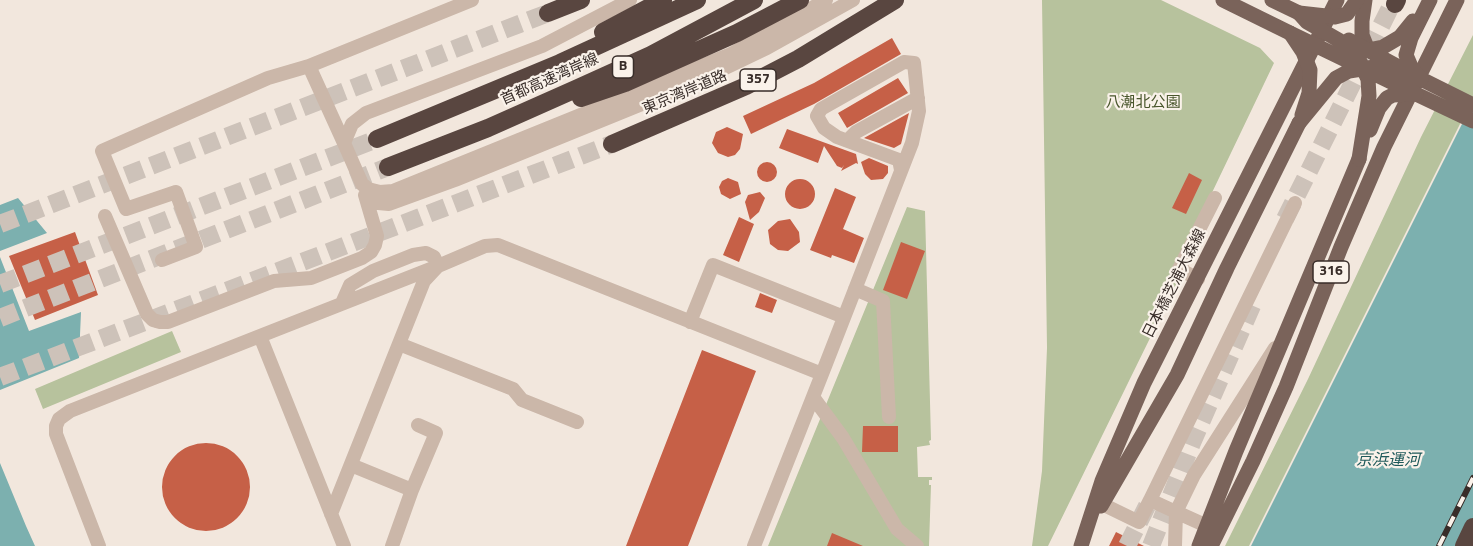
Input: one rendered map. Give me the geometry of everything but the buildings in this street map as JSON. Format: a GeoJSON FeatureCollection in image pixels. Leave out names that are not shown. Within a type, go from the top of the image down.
{"type":"FeatureCollection","features":[{"type":"Feature","properties":{"kind":"highway"},"geometry":{"type":"LineString","coordinates":[[548,13],[581,0]]}},
{"type":"Feature","properties":{"kind":"highway"},"geometry":{"type":"LineString","coordinates":[[560,63],[610,27],[663,0]]}},
{"type":"Feature","properties":{"kind":"highway","name":"首都高速湾岸線"},"geometry":{"type":"LineString","coordinates":[[377,139],[560,63],[697,0]]}},
{"type":"Feature","properties":{"kind":"highway","name":"首都高速湾岸線"},"geometry":{"type":"LineString","coordinates":[[388,167],[488,128],[651,55],[754,0]]}},
{"type":"Feature","properties":{"kind":"highway"},"geometry":{"type":"LineString","coordinates":[[488,128],[625,83],[737,33],[800,0]]}},
{"type":"Feature","properties":{"kind":"highway","name":"東京湾岸道路"},"geometry":{"type":"LineString","coordinates":[[612,144],[767,75],[807,54],[895,0]]}},
{"type":"Feature","properties":{"kind":"highway"},"geometry":{"type":"LineString","coordinates":[[1464,546],[1473,527]]}},
{"type":"Feature","properties":{"kind":"main road"},"geometry":{"type":"LineString","coordinates":[[1223,0],[1363,68],[1473,105]]}},
{"type":"Feature","properties":{"kind":"main road"},"geometry":{"type":"LineString","coordinates":[[1272,0],[1299,13],[1335,18],[1347,14],[1357,0]]}},
{"type":"Feature","properties":{"kind":"main road","name":"日本橋芝浦大森線"},"geometry":{"type":"LineString","coordinates":[[1083,540],[1102,481],[1144,383],[1337,0]]}},
{"type":"Feature","properties":{"kind":"main road"},"geometry":{"type":"LineString","coordinates":[[1359,159],[1369,96],[1368,79],[1363,68],[1360,50],[1365,0]]}},
{"type":"Feature","properties":{"kind":"main road"},"geometry":{"type":"LineString","coordinates":[[1290,33],[1304,35],[1328,46],[1360,50],[1383,46],[1400,37],[1430,0]]}},
{"type":"Feature","properties":{"kind":"main road"},"geometry":{"type":"LineString","coordinates":[[1419,86],[1406,55],[1411,38],[1430,0]]}},
{"type":"Feature","properties":{"kind":"main road","name":"316"},"geometry":{"type":"LineString","coordinates":[[1211,546],[1286,387],[1341,247],[1380,156],[1457,0]]}},
{"type":"Feature","properties":{"kind":"main road"},"geometry":{"type":"LineString","coordinates":[[1299,13],[1307,22],[1360,50],[1473,121]]}},
{"type":"Feature","properties":{"kind":"main road"},"geometry":{"type":"LineString","coordinates":[[1083,540],[1177,375],[1299,123],[1309,93],[1310,70],[1303,52],[1290,33]]}},
{"type":"Feature","properties":{"kind":"main road"},"geometry":{"type":"LineString","coordinates":[[1360,50],[1381,66],[1394,80],[1419,86]]}},
{"type":"Feature","properties":{"kind":"main road"},"geometry":{"type":"LineString","coordinates":[[1299,123],[1336,78],[1349,71],[1381,66]]}},
{"type":"Feature","properties":{"kind":"main road"},"geometry":{"type":"LineString","coordinates":[[1199,546],[1382,103],[1393,95],[1419,86]]}},
{"type":"Feature","properties":{"kind":"lane"},"geometry":{"type":"LineString","coordinates":[[162,260],[196,247],[176,192],[126,209],[102,151],[268,78],[309,66],[472,0]]}},
{"type":"Feature","properties":{"kind":"lane"},"geometry":{"type":"LineString","coordinates":[[344,143],[352,124],[366,113],[542,45],[630,0]]}},
{"type":"Feature","properties":{"kind":"lane"},"geometry":{"type":"LineString","coordinates":[[362,184],[368,189],[380,192],[393,191],[730,54],[826,0]]}},
{"type":"Feature","properties":{"kind":"lane"},"geometry":{"type":"LineString","coordinates":[[367,202],[389,204],[455,180],[704,78],[767,48],[853,0]]}},
{"type":"Feature","properties":{"kind":"lane"},"geometry":{"type":"LineString","coordinates":[[754,546],[912,143],[919,111],[918,98],[914,63],[904,62],[821,109],[817,116],[824,128],[837,137],[899,160],[901,170]]}},
{"type":"Feature","properties":{"kind":"lane"},"geometry":{"type":"LineString","coordinates":[[105,216],[147,314],[153,320],[160,322],[274,281],[312,278],[362,258],[371,252],[377,236],[362,184],[309,66]]}},
{"type":"Feature","properties":{"kind":"lane"},"geometry":{"type":"LineString","coordinates":[[851,142],[851,137],[856,132],[918,98]]}},
{"type":"Feature","properties":{"kind":"lane"},"geometry":{"type":"LineString","coordinates":[[1198,279],[1179,268],[1215,198]]}},
{"type":"Feature","properties":{"kind":"lane"},"geometry":{"type":"LineString","coordinates":[[1102,504],[1139,522],[1295,203]]}},
{"type":"Feature","properties":{"kind":"lane"},"geometry":{"type":"LineString","coordinates":[[99,546],[57,434],[56,426],[59,419],[70,411],[485,246],[498,244],[822,374]]}},
{"type":"Feature","properties":{"kind":"lane"},"geometry":{"type":"LineString","coordinates":[[342,303],[350,285],[374,271],[413,255],[426,253],[434,257],[438,266]]}},
{"type":"Feature","properties":{"kind":"lane"},"geometry":{"type":"LineString","coordinates":[[690,322],[713,265],[844,317]]}},
{"type":"Feature","properties":{"kind":"lane"},"geometry":{"type":"LineString","coordinates":[[331,514],[424,281],[438,266]]}},
{"type":"Feature","properties":{"kind":"lane"},"geometry":{"type":"LineString","coordinates":[[855,289],[883,301],[889,417]]}},
{"type":"Feature","properties":{"kind":"lane"},"geometry":{"type":"LineString","coordinates":[[1175,546],[1176,512],[1194,476],[1290,323]]}},
{"type":"Feature","properties":{"kind":"lane"},"geometry":{"type":"LineString","coordinates":[[260,336],[344,546]]}},
{"type":"Feature","properties":{"kind":"lane"},"geometry":{"type":"LineString","coordinates":[[399,344],[513,389],[522,400],[577,422]]}},
{"type":"Feature","properties":{"kind":"lane"},"geometry":{"type":"LineString","coordinates":[[813,396],[843,438],[897,529],[917,546]]}},
{"type":"Feature","properties":{"kind":"lane"},"geometry":{"type":"LineString","coordinates":[[392,546],[436,433],[434,424],[418,425]]}},
{"type":"Feature","properties":{"kind":"lane"},"geometry":{"type":"LineString","coordinates":[[351,465],[412,490]]}},
{"type":"Feature","properties":{"kind":"lane"},"geometry":{"type":"LineString","coordinates":[[1150,500],[1207,525]]}},
{"type":"Feature","properties":{"kind":"green space","name":"八潮北公園"},"geometry":{"type":"Polygon","coordinates":[[[1042,0],[1161,0],[1260,48],[1274,63],[1175,270],[1179,279],[1048,546],[1032,546],[1042,471],[1047,348],[1042,0]]]}},
{"type":"Feature","properties":{"kind":"green space"},"geometry":{"type":"Polygon","coordinates":[[[1473,35],[1473,98],[1249,546],[1225,546],[1308,379],[1421,137],[1473,35]]]}},
{"type":"Feature","properties":{"kind":"green space"},"geometry":{"type":"Polygon","coordinates":[[[907,207],[925,211],[931,440],[930,445],[917,447],[918,477],[932,477],[932,480],[929,480],[929,485],[931,485],[929,546],[768,546],[907,207]]]}},
{"type":"Feature","properties":{"kind":"green space"},"geometry":{"type":"Polygon","coordinates":[[[172,331],[181,352],[43,409],[35,389],[172,331]]]}},
{"type":"Feature","properties":{"kind":"water","name":"京浜運河"},"geometry":{"type":"Polygon","coordinates":[[[1473,102],[1473,546],[1251,546],[1473,102]]]}},
{"type":"Feature","properties":{"kind":"water"},"geometry":{"type":"Polygon","coordinates":[[[18,198],[47,233],[0,251],[0,205],[18,198]]]}},
{"type":"Feature","properties":{"kind":"water"},"geometry":{"type":"Polygon","coordinates":[[[0,257],[29,331],[81,312],[79,358],[0,390],[0,257]]]}},
{"type":"Feature","properties":{"kind":"water"},"geometry":{"type":"Polygon","coordinates":[[[0,463],[26,526],[35,546],[0,546],[0,463]]]}},
{"type":"Feature","properties":{"kind":"tunnel"},"geometry":{"type":"LineString","coordinates":[[1285,219],[1394,0]]}},
{"type":"Feature","properties":{"kind":"tunnel"},"geometry":{"type":"LineString","coordinates":[[0,224],[548,13]]}},
{"type":"Feature","properties":{"kind":"tunnel"},"geometry":{"type":"LineString","coordinates":[[0,284],[377,139]]}},
{"type":"Feature","properties":{"kind":"tunnel"},"geometry":{"type":"LineString","coordinates":[[0,377],[612,144]]}},
{"type":"Feature","properties":{"kind":"tunnel"},"geometry":{"type":"LineString","coordinates":[[0,318],[388,167]]}},
{"type":"Feature","properties":{"kind":"tunnel"},"geometry":{"type":"LineString","coordinates":[[1151,546],[1192,443],[1255,299]]}},
{"type":"Feature","properties":{"kind":"tunnel"},"geometry":{"type":"LineString","coordinates":[[1127,546],[1147,506]]}},
{"type":"Feature","properties":{"kind":"railway"},"geometry":{"type":"LineString","coordinates":[[1439,546],[1473,478]]}}]}
